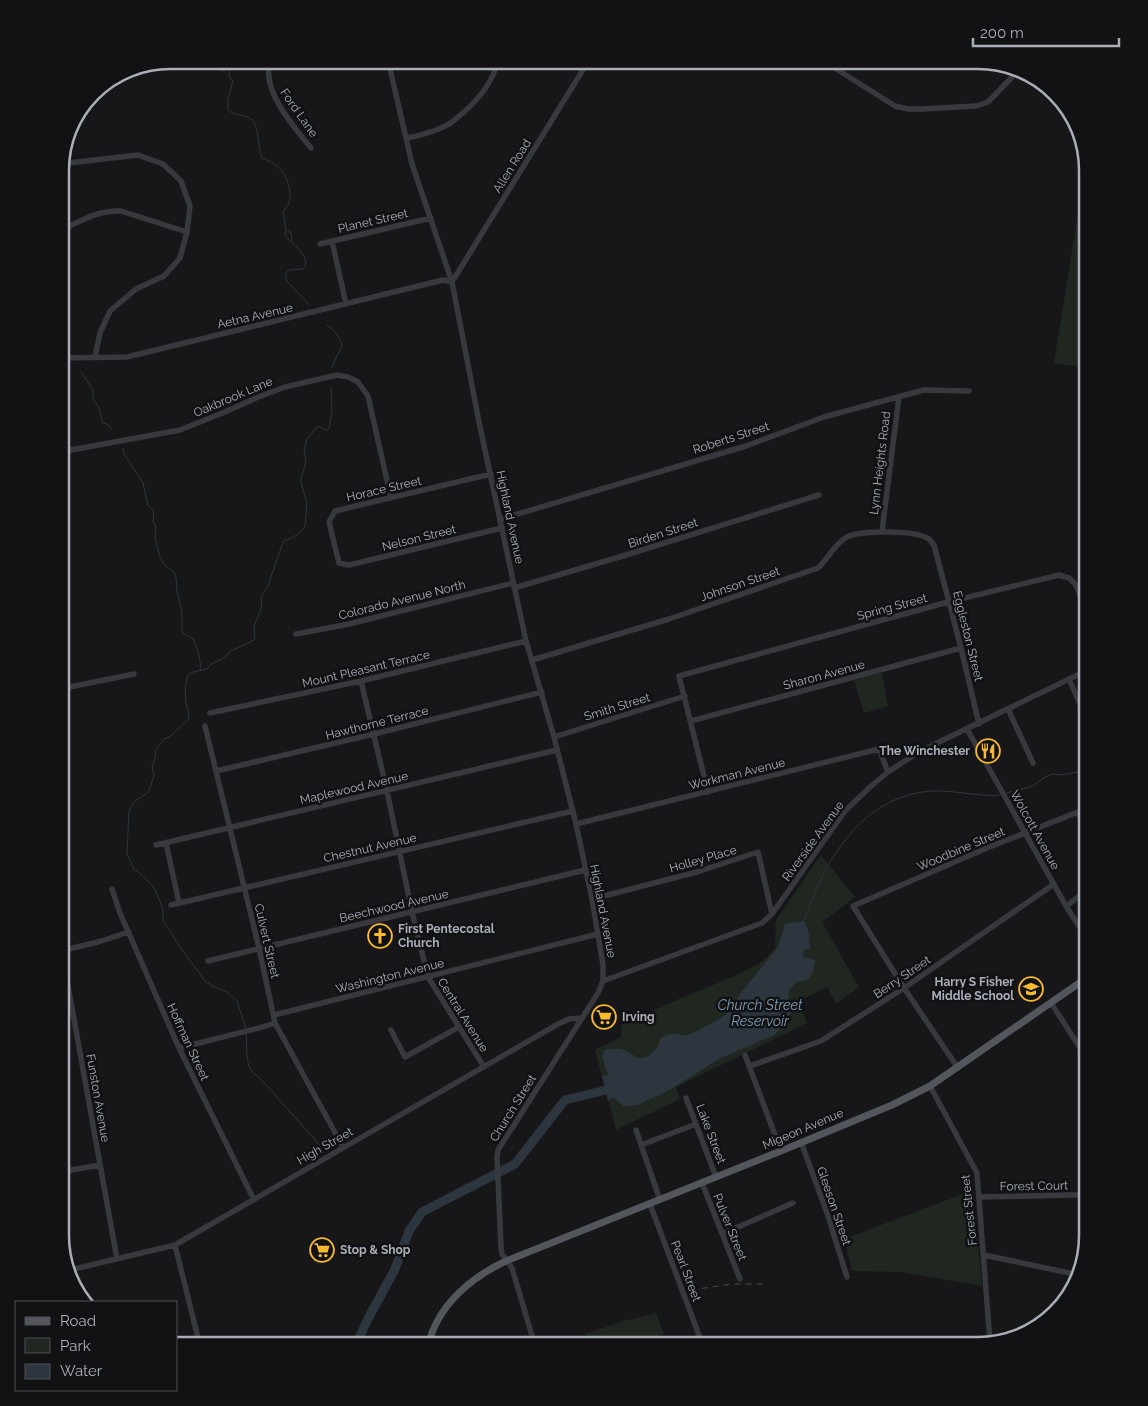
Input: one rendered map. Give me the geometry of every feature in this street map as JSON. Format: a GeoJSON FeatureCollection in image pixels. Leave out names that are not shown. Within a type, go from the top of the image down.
{"type":"FeatureCollection","features":[{"type":"Feature","properties":{"kind":"main road","name":"Migeon Avenue"},"geometry":{"type":"LineString","coordinates":[[431,1337],[438,1319],[457,1294],[485,1271],[892,1105],[930,1086],[958,1068],[1079,983]]}},
{"type":"Feature","properties":{"kind":"street","name":"Ford Lane"},"geometry":{"type":"LineString","coordinates":[[268,69],[267,74],[271,90],[295,129],[311,148]]}},
{"type":"Feature","properties":{"kind":"street","name":"Highland Avenue"},"geometry":{"type":"LineString","coordinates":[[390,69],[412,164],[452,282],[513,585],[526,641],[542,692],[576,824],[592,899],[603,965],[603,981]]}},
{"type":"Feature","properties":{"kind":"street"},"geometry":{"type":"LineString","coordinates":[[407,138],[425,134],[452,122],[488,86],[496,69]]}},
{"type":"Feature","properties":{"kind":"street","name":"Allen Road"},"geometry":{"type":"LineString","coordinates":[[452,282],[583,69]]}},
{"type":"Feature","properties":{"kind":"street"},"geometry":{"type":"LineString","coordinates":[[836,69],[895,106],[908,109],[976,106],[988,102],[1014,75]]}},
{"type":"Feature","properties":{"kind":"street"},"geometry":{"type":"LineString","coordinates":[[69,162],[138,155],[162,164],[181,181],[190,206],[187,232],[180,258],[164,276],[136,289],[110,311],[100,333],[95,357]]}},
{"type":"Feature","properties":{"kind":"street"},"geometry":{"type":"LineString","coordinates":[[69,227],[97,214],[122,211],[187,232]]}},
{"type":"Feature","properties":{"kind":"street","name":"Planet Street"},"geometry":{"type":"LineString","coordinates":[[320,244],[431,218]]}},
{"type":"Feature","properties":{"kind":"street"},"geometry":{"type":"LineString","coordinates":[[332,241],[346,304]]}},
{"type":"Feature","properties":{"kind":"street","name":"Aetna Avenue"},"geometry":{"type":"LineString","coordinates":[[69,358],[128,357],[443,280],[452,282]]}},
{"type":"Feature","properties":{"kind":"street","name":"Oakbrook Lane"},"geometry":{"type":"LineString","coordinates":[[69,450],[180,430],[286,386],[337,375],[348,377],[358,382],[368,396],[391,498]]}},
{"type":"Feature","properties":{"kind":"street","name":"Roberts Street"},"geometry":{"type":"LineString","coordinates":[[501,519],[746,446],[824,417],[924,390],[969,391]]}},
{"type":"Feature","properties":{"kind":"street","name":"Lynn Heights Road"},"geometry":{"type":"LineString","coordinates":[[882,531],[899,397]]}},
{"type":"Feature","properties":{"kind":"street","name":"Horace Street"},"geometry":{"type":"LineString","coordinates":[[339,563],[329,522],[335,511],[491,474]]}},
{"type":"Feature","properties":{"kind":"street","name":"Birden Street"},"geometry":{"type":"LineString","coordinates":[[513,585],[626,555],[819,495]]}},
{"type":"Feature","properties":{"kind":"street","name":"Nelson Street"},"geometry":{"type":"LineString","coordinates":[[339,563],[348,565],[502,528]]}},
{"type":"Feature","properties":{"kind":"street","name":"Johnson Street"},"geometry":{"type":"LineString","coordinates":[[532,660],[668,619],[818,568],[825,562],[839,543],[848,536],[882,531],[910,534],[928,538],[934,545],[936,553]]}},
{"type":"Feature","properties":{"kind":"street","name":"Eggleston Street"},"geometry":{"type":"LineString","coordinates":[[936,553],[979,724]]}},
{"type":"Feature","properties":{"kind":"street","name":"Spring Street"},"geometry":{"type":"LineString","coordinates":[[685,696],[679,676],[948,602],[1058,575],[1069,578],[1076,585],[1079,592]]}},
{"type":"Feature","properties":{"kind":"street","name":"Colorado Avenue North"},"geometry":{"type":"LineString","coordinates":[[296,634],[349,624],[513,585]]}},
{"type":"Feature","properties":{"kind":"street","name":"Mount Pleasant Terrace"},"geometry":{"type":"LineString","coordinates":[[210,713],[361,681],[526,641]]}},
{"type":"Feature","properties":{"kind":"street","name":"Sharon Avenue"},"geometry":{"type":"LineString","coordinates":[[691,721],[961,648]]}},
{"type":"Feature","properties":{"kind":"street"},"geometry":{"type":"LineString","coordinates":[[69,687],[134,674]]}},
{"type":"Feature","properties":{"kind":"street","name":"Riverside Avenue"},"geometry":{"type":"LineString","coordinates":[[603,981],[762,923],[772,914],[845,811],[870,786],[910,757],[1079,674]]}},
{"type":"Feature","properties":{"kind":"street"},"geometry":{"type":"LineString","coordinates":[[1069,679],[1079,702]]}},
{"type":"Feature","properties":{"kind":"street","name":"Central Avenue"},"geometry":{"type":"LineString","coordinates":[[361,681],[428,977],[484,1067]]}},
{"type":"Feature","properties":{"kind":"street","name":"Hawthorne Terrace"},"geometry":{"type":"LineString","coordinates":[[216,771],[542,692]]}},
{"type":"Feature","properties":{"kind":"street"},"geometry":{"type":"LineString","coordinates":[[685,696],[708,792]]}},
{"type":"Feature","properties":{"kind":"street","name":"Smith Street"},"geometry":{"type":"LineString","coordinates":[[554,737],[685,696]]}},
{"type":"Feature","properties":{"kind":"street"},"geometry":{"type":"LineString","coordinates":[[1008,709],[1033,763]]}},
{"type":"Feature","properties":{"kind":"street","name":"Culvert Street"},"geometry":{"type":"LineString","coordinates":[[205,726],[259,948],[275,1023],[343,1147]]}},
{"type":"Feature","properties":{"kind":"street","name":"Wolcott Avenue"},"geometry":{"type":"LineString","coordinates":[[967,729],[1079,926]]}},
{"type":"Feature","properties":{"kind":"street","name":"Workman Avenue"},"geometry":{"type":"LineString","coordinates":[[576,824],[879,748],[888,772]]}},
{"type":"Feature","properties":{"kind":"street","name":"Maplewood Avenue"},"geometry":{"type":"LineString","coordinates":[[156,845],[557,750]]}},
{"type":"Feature","properties":{"kind":"street","name":"Chestnut Avenue"},"geometry":{"type":"LineString","coordinates":[[171,905],[573,811]]}},
{"type":"Feature","properties":{"kind":"street","name":"Woodbine Street"},"geometry":{"type":"LineString","coordinates":[[904,988],[853,906],[987,848],[1078,812],[1079,814]]}},
{"type":"Feature","properties":{"kind":"street"},"geometry":{"type":"LineString","coordinates":[[166,843],[179,903]]}},
{"type":"Feature","properties":{"kind":"street","name":"Holley Place"},"geometry":{"type":"LineString","coordinates":[[592,899],[697,872],[758,852],[772,914]]}},
{"type":"Feature","properties":{"kind":"street","name":"Beechwood Avenue"},"geometry":{"type":"LineString","coordinates":[[208,961],[585,870]]}},
{"type":"Feature","properties":{"kind":"street","name":"Berry Street"},"geometry":{"type":"LineString","coordinates":[[750,1066],[821,1041],[904,988],[1054,884]]}},
{"type":"Feature","properties":{"kind":"street","name":"Hoffman Street"},"geometry":{"type":"LineString","coordinates":[[112,889],[120,913],[179,1048],[254,1200]]}},
{"type":"Feature","properties":{"kind":"street"},"geometry":{"type":"LineString","coordinates":[[1066,906],[1079,897]]}},
{"type":"Feature","properties":{"kind":"street"},"geometry":{"type":"LineString","coordinates":[[69,949],[129,932]]}},
{"type":"Feature","properties":{"kind":"street","name":"Washington Avenue"},"geometry":{"type":"LineString","coordinates":[[274,1016],[598,934]]}},
{"type":"Feature","properties":{"kind":"street","name":"Church Street"},"geometry":{"type":"LineString","coordinates":[[532,1337],[512,1268],[502,1254],[498,1190],[498,1150],[598,993],[603,981]]}},
{"type":"Feature","properties":{"kind":"street"},"geometry":{"type":"LineString","coordinates":[[904,988],[958,1068]]}},
{"type":"Feature","properties":{"kind":"street","name":"Funston Avenue"},"geometry":{"type":"LineString","coordinates":[[69,995],[117,1259]]}},
{"type":"Feature","properties":{"kind":"street"},"geometry":{"type":"LineString","coordinates":[[1051,1003],[1079,1046]]}},
{"type":"Feature","properties":{"kind":"street","name":"High Street"},"geometry":{"type":"LineString","coordinates":[[74,1270],[175,1245],[558,1024],[569,1019],[581,1018]]}},
{"type":"Feature","properties":{"kind":"street"},"geometry":{"type":"LineString","coordinates":[[179,1048],[275,1023]]}},
{"type":"Feature","properties":{"kind":"street"},"geometry":{"type":"LineString","coordinates":[[391,1030],[405,1057],[459,1027]]}},
{"type":"Feature","properties":{"kind":"street"},"geometry":{"type":"LineString","coordinates":[[745,1055],[781,1151]]}},
{"type":"Feature","properties":{"kind":"street","name":"Forest Street"},"geometry":{"type":"LineString","coordinates":[[930,1086],[977,1173],[990,1336]]}},
{"type":"Feature","properties":{"kind":"street","name":"Lake Street"},"geometry":{"type":"LineString","coordinates":[[686,1098],[716,1177]]}},
{"type":"Feature","properties":{"kind":"street"},"geometry":{"type":"LineString","coordinates":[[641,1145],[696,1124]]}},
{"type":"Feature","properties":{"kind":"street"},"geometry":{"type":"LineString","coordinates":[[636,1130],[660,1200]]}},
{"type":"Feature","properties":{"kind":"street","name":"Gleeson Street"},"geometry":{"type":"LineString","coordinates":[[801,1142],[827,1213],[847,1276]]}},
{"type":"Feature","properties":{"kind":"street"},"geometry":{"type":"LineString","coordinates":[[69,1170],[100,1165]]}},
{"type":"Feature","properties":{"kind":"street","name":"Pulver Street"},"geometry":{"type":"LineString","coordinates":[[702,1183],[740,1279]]}},
{"type":"Feature","properties":{"kind":"street","name":"Forest Court"},"geometry":{"type":"LineString","coordinates":[[979,1197],[1079,1195]]}},
{"type":"Feature","properties":{"kind":"street","name":"Pearl Street"},"geometry":{"type":"LineString","coordinates":[[650,1204],[700,1337]]}},
{"type":"Feature","properties":{"kind":"street"},"geometry":{"type":"LineString","coordinates":[[722,1234],[793,1204]]}},
{"type":"Feature","properties":{"kind":"street"},"geometry":{"type":"LineString","coordinates":[[175,1245],[198,1337]]}},
{"type":"Feature","properties":{"kind":"street"},"geometry":{"type":"LineString","coordinates":[[984,1255],[1072,1274]]}},
{"type":"Feature","properties":{"kind":"green space"},"geometry":{"type":"Polygon","coordinates":[[[1079,208],[1079,367],[1054,363],[1079,208]]]}},
{"type":"Feature","properties":{"kind":"green space"},"geometry":{"type":"Polygon","coordinates":[[[882,673],[888,706],[864,713],[854,680],[882,673]]]}},
{"type":"Feature","properties":{"kind":"green space"},"geometry":{"type":"Polygon","coordinates":[[[821,855],[855,897],[822,922],[859,987],[836,1004],[827,987],[799,1001],[807,1023],[676,1087],[680,1099],[616,1130],[595,1050],[621,1037],[621,1025],[759,964],[775,949],[776,920],[821,855]]]}},
{"type":"Feature","properties":{"kind":"green space"},"geometry":{"type":"Polygon","coordinates":[[[973,1190],[982,1286],[901,1272],[852,1271],[844,1239],[973,1190]]]}},
{"type":"Feature","properties":{"kind":"green space"},"geometry":{"type":"Polygon","coordinates":[[[656,1313],[664,1334],[656,1337],[586,1337],[585,1334],[620,1322],[656,1313]]]}},
{"type":"Feature","properties":{"kind":"water","name":"Church Street Reservoir"},"geometry":{"type":"Polygon","coordinates":[[[804,921],[809,933],[810,949],[804,949],[803,957],[815,960],[813,972],[808,980],[797,982],[789,991],[788,998],[793,1009],[779,1031],[774,1035],[719,1059],[671,1089],[638,1105],[624,1106],[614,1098],[608,1100],[602,1076],[608,1075],[602,1056],[605,1050],[620,1049],[638,1058],[646,1057],[653,1053],[660,1039],[664,1036],[671,1034],[689,1035],[717,1020],[731,1009],[739,995],[778,947],[785,924],[804,921]]]}},
{"type":"Feature","properties":{"kind":"waterway"},"geometry":{"type":"LineString","coordinates":[[217,69],[226,70]]}},
{"type":"Feature","properties":{"kind":"waterway"},"geometry":{"type":"LineString","coordinates":[[228,69],[230,79],[233,80],[228,99],[228,110],[248,117],[254,122],[262,158],[276,165],[287,181],[290,201],[283,211],[285,235],[302,253],[305,267],[303,269],[289,270],[285,274],[287,281],[309,305]]}},
{"type":"Feature","properties":{"kind":"waterway"},"geometry":{"type":"LineString","coordinates":[[287,230],[291,233],[292,241]]}},
{"type":"Feature","properties":{"kind":"waterway"},"geometry":{"type":"LineString","coordinates":[[327,325],[340,339],[342,345],[332,367]]}},
{"type":"Feature","properties":{"kind":"waterway"},"geometry":{"type":"LineString","coordinates":[[81,372],[93,390],[93,399],[99,408],[103,423],[107,424],[112,430]]}},
{"type":"Feature","properties":{"kind":"waterway"},"geometry":{"type":"LineString","coordinates":[[246,1029],[237,1001],[227,992],[212,986],[204,980],[163,920],[163,909],[155,889],[134,869],[127,854],[129,811],[134,802],[147,793],[150,788],[154,776],[152,767],[156,750],[164,739],[169,737],[188,720],[189,714],[185,688],[188,675],[207,669],[211,664],[222,659],[231,651],[254,640],[254,628],[261,609],[261,597],[268,586],[283,542],[299,534],[305,526],[307,503],[301,483],[306,462],[304,450],[307,439],[317,427],[325,430],[329,429],[332,412],[331,387]]}},
{"type":"Feature","properties":{"kind":"waterway"},"geometry":{"type":"LineString","coordinates":[[123,449],[124,454],[143,483],[148,506],[154,511],[155,538],[160,557],[165,566],[174,572],[176,577],[182,612],[182,633],[191,637],[195,642],[200,659],[200,670]]}},
{"type":"Feature","properties":{"kind":"waterway"},"geometry":{"type":"LineString","coordinates":[[1007,793],[1033,786],[1052,774],[1060,775],[1079,772]]}},
{"type":"Feature","properties":{"kind":"waterway"},"geometry":{"type":"LineString","coordinates":[[804,921],[823,875],[842,844],[853,830],[880,808],[896,799],[932,791],[1000,795]]}},
{"type":"Feature","properties":{"kind":"waterway"},"geometry":{"type":"LineString","coordinates":[[246,1033],[247,1058],[250,1069],[324,1152]]}},
{"type":"Feature","properties":{"kind":"waterway"},"geometry":{"type":"LineString","coordinates":[[359,1337],[395,1269],[409,1231],[422,1212],[515,1164],[565,1100],[606,1090]]}},
{"type":"Feature","properties":{"kind":"railway"},"geometry":{"type":"LineString","coordinates":[[691,1290],[732,1284],[763,1284]]}},
{"type":"Feature","properties":{"kind":"place","name":"The Winchester"},"geometry":{"type":"Point","coordinates":[988,751]}},
{"type":"Feature","properties":{"kind":"place","name":"First Pentecostal Church"},"geometry":{"type":"Point","coordinates":[380,936]}},
{"type":"Feature","properties":{"kind":"place","name":"Harry S Fisher Middle School"},"geometry":{"type":"Point","coordinates":[1031,989]}},
{"type":"Feature","properties":{"kind":"place","name":"Irving"},"geometry":{"type":"Point","coordinates":[604,1017]}},
{"type":"Feature","properties":{"kind":"place","name":"Stop & Shop"},"geometry":{"type":"Point","coordinates":[322,1250]}}]}
